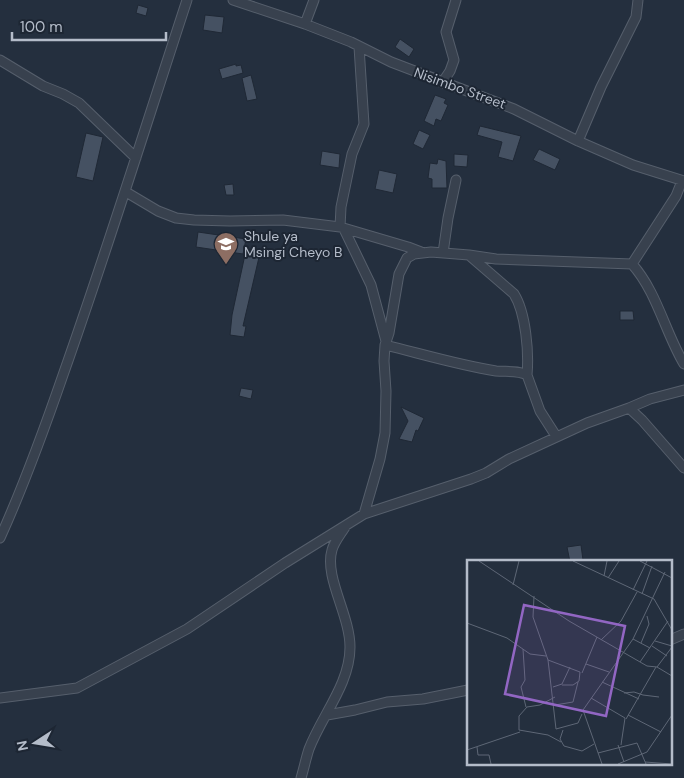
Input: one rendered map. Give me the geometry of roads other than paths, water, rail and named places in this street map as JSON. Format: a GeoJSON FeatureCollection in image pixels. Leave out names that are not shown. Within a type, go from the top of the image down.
{"type":"FeatureCollection","features":[{"type":"Feature","properties":{"kind":"street"},"geometry":{"type":"LineString","coordinates":[[0,538],[47,424],[126,192],[187,0]]}},
{"type":"Feature","properties":{"kind":"street","name":"Nisimbo Street"},"geometry":{"type":"LineString","coordinates":[[233,0],[305,24],[442,83],[514,108],[578,141],[633,165],[683,181]]}},
{"type":"Feature","properties":{"kind":"street"},"geometry":{"type":"LineString","coordinates":[[305,24],[314,0]]}},
{"type":"Feature","properties":{"kind":"street"},"geometry":{"type":"LineString","coordinates":[[442,83],[450,71],[454,60],[446,32],[456,0]]}},
{"type":"Feature","properties":{"kind":"street"},"geometry":{"type":"LineString","coordinates":[[578,141],[601,87],[636,16],[638,0]]}},
{"type":"Feature","properties":{"kind":"street"},"geometry":{"type":"LineString","coordinates":[[359,47],[364,124],[348,168],[341,207],[342,228],[371,285],[386,343]]}},
{"type":"Feature","properties":{"kind":"street"},"geometry":{"type":"LineString","coordinates":[[0,60],[43,86],[63,94],[78,103],[136,158]]}},
{"type":"Feature","properties":{"kind":"street"},"geometry":{"type":"LineString","coordinates":[[443,253],[456,180]]}},
{"type":"Feature","properties":{"kind":"street"},"geometry":{"type":"LineString","coordinates":[[632,264],[676,196],[683,181]]}},
{"type":"Feature","properties":{"kind":"street"},"geometry":{"type":"LineString","coordinates":[[126,192],[158,211],[176,218],[230,221],[283,220],[342,228],[421,252],[496,259],[632,264],[640,273],[648,288],[684,364]]}},
{"type":"Feature","properties":{"kind":"street"},"geometry":{"type":"LineString","coordinates":[[364,514],[380,459],[384,433],[386,391],[384,361],[399,274],[406,258],[421,252]]}},
{"type":"Feature","properties":{"kind":"street"},"geometry":{"type":"LineString","coordinates":[[469,255],[514,294],[519,302],[528,360],[527,375],[540,411],[556,436]]}},
{"type":"Feature","properties":{"kind":"street"},"geometry":{"type":"LineString","coordinates":[[386,343],[455,364],[496,371],[520,372],[527,375]]}},
{"type":"Feature","properties":{"kind":"street"},"geometry":{"type":"LineString","coordinates":[[0,698],[78,688],[187,629],[285,563],[364,514],[471,479],[587,422],[650,399],[684,390]]}},
{"type":"Feature","properties":{"kind":"street"},"geometry":{"type":"LineString","coordinates":[[629,408],[684,468]]}},
{"type":"Feature","properties":{"kind":"street"},"geometry":{"type":"LineString","coordinates":[[301,778],[310,748],[346,671],[350,652],[346,618],[330,568],[336,540],[347,524]]}},
{"type":"Feature","properties":{"kind":"street"},"geometry":{"type":"LineString","coordinates":[[672,639],[684,634]]}},
{"type":"Feature","properties":{"kind":"street"},"geometry":{"type":"LineString","coordinates":[[327,715],[387,702],[423,699],[467,690]]}},
{"type":"Feature","properties":{"kind":"place","name":"Shule ya Msingi Cheyo B"},"geometry":{"type":"Point","coordinates":[226,265]}}]}
